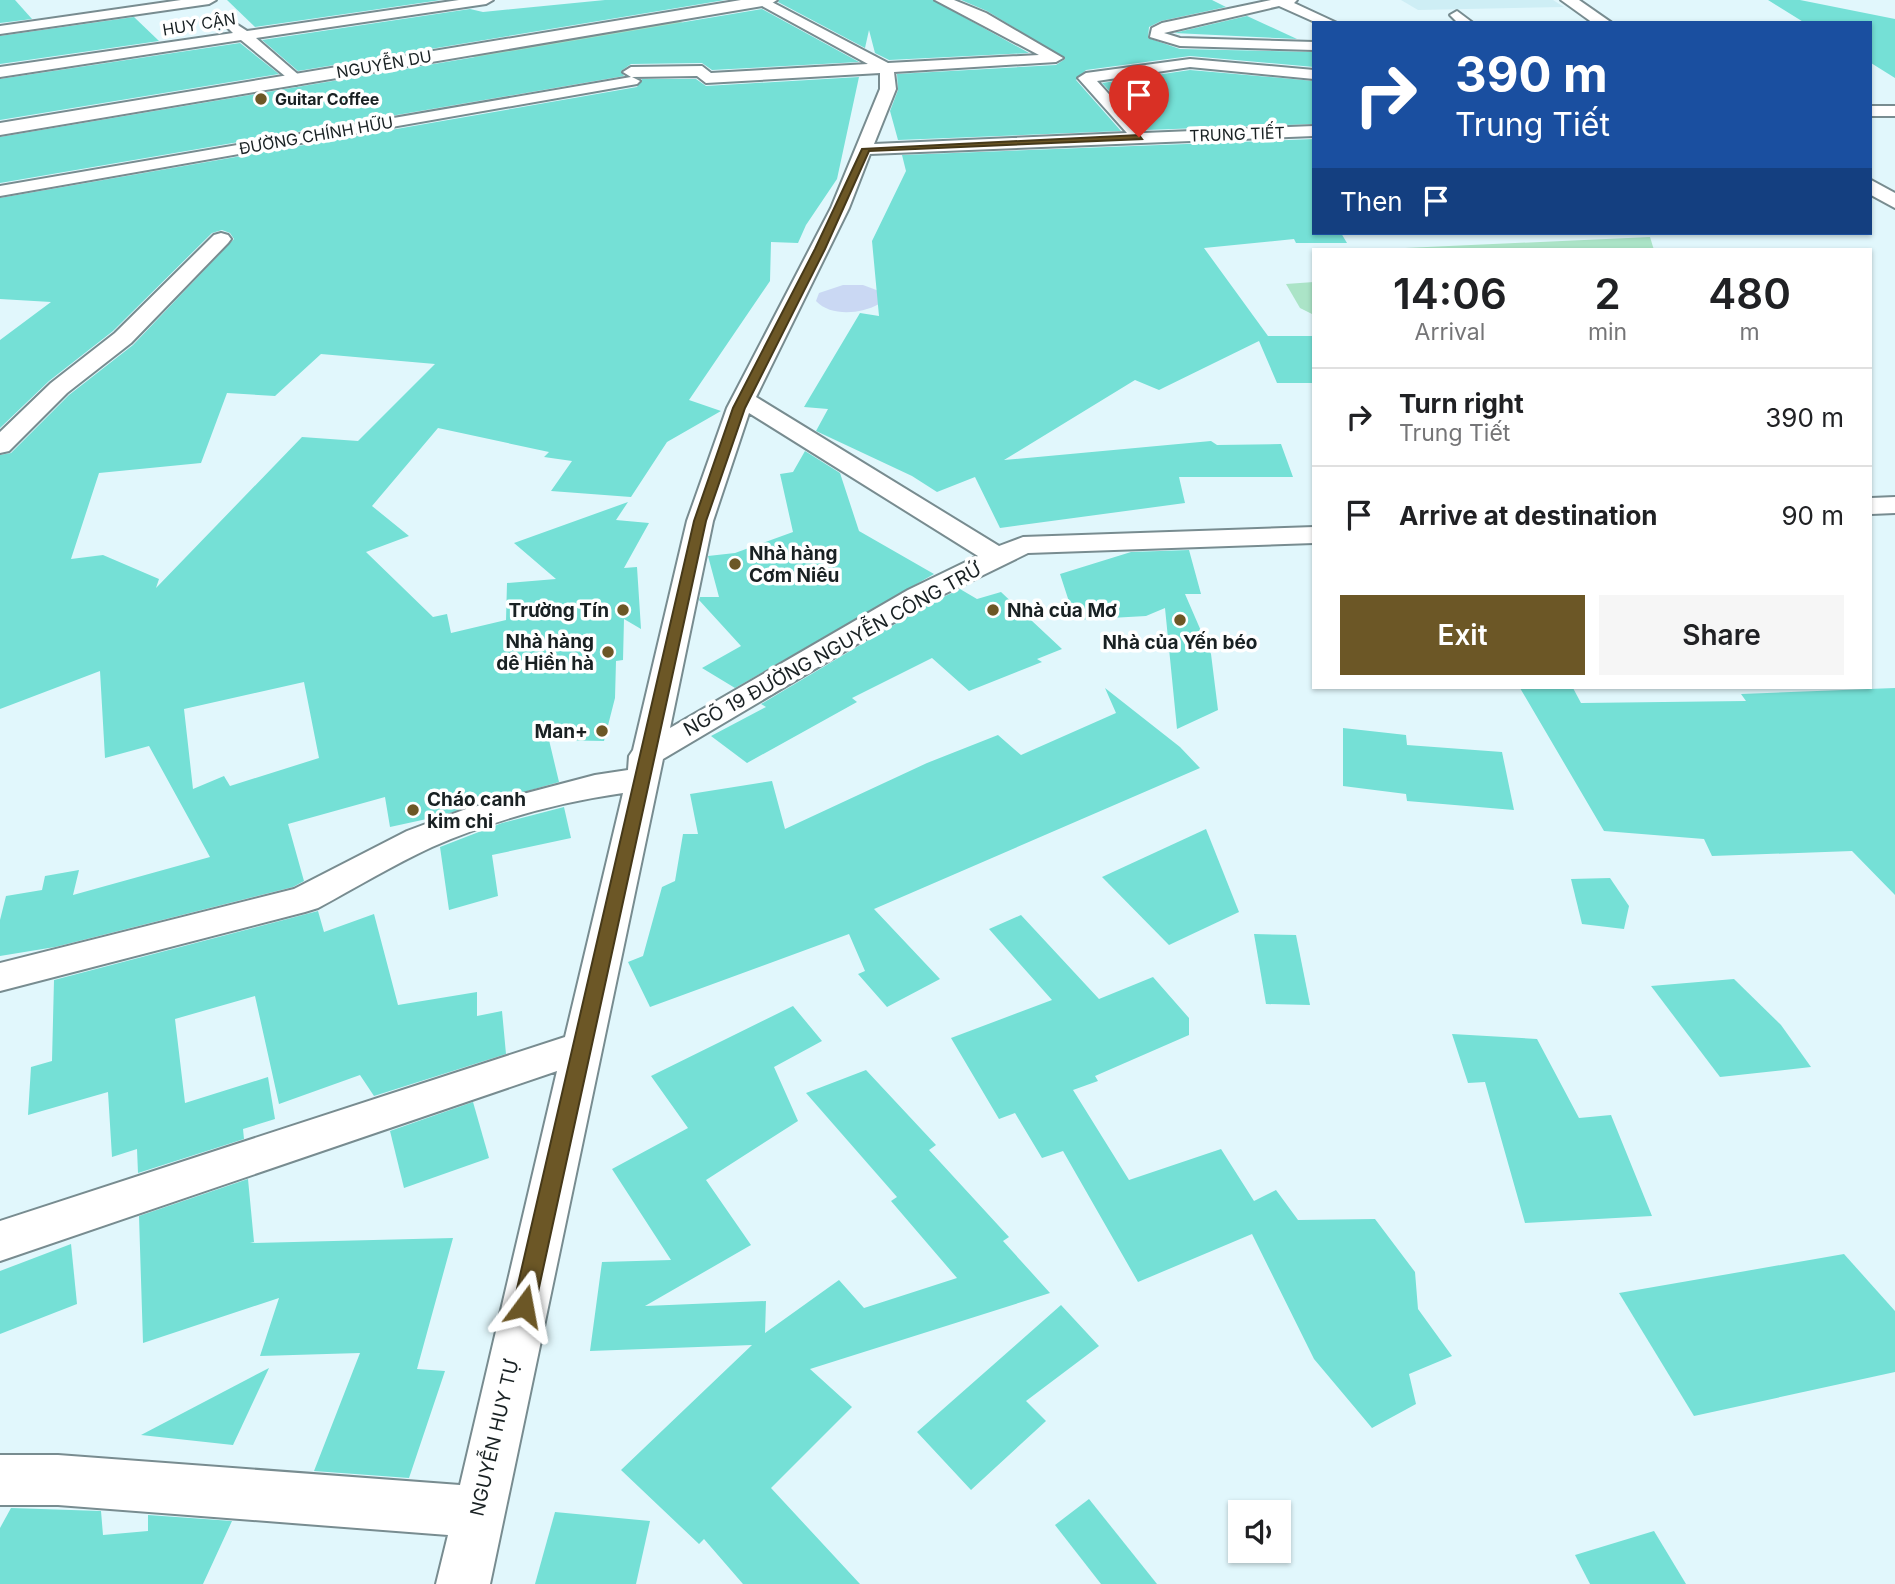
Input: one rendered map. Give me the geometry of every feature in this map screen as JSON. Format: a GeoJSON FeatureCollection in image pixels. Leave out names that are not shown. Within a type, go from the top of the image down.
{"type":"FeatureCollection","features":[{"type":"Feature","properties":{"kind":"main road","name":"NGUYỄN DU"},"geometry":{"type":"LineString","coordinates":[[0,129],[763,0]]}},
{"type":"Feature","properties":{"kind":"main road"},"geometry":{"type":"LineString","coordinates":[[1569,0],[1601,21]]}},
{"type":"Feature","properties":{"kind":"main road"},"geometry":{"type":"LineString","coordinates":[[1872,188],[1895,202]]}},
{"type":"Feature","properties":{"kind":"street","name":"HUY CẬN"},"geometry":{"type":"LineString","coordinates":[[0,72],[486,0]]}},
{"type":"Feature","properties":{"kind":"street"},"geometry":{"type":"LineString","coordinates":[[763,0],[884,67],[1071,68],[1190,63],[1312,74]]}},
{"type":"Feature","properties":{"kind":"street"},"geometry":{"type":"LineString","coordinates":[[942,0],[990,21],[1071,68],[1139,137]]}},
{"type":"Feature","properties":{"kind":"street"},"geometry":{"type":"LineString","coordinates":[[1312,46],[1180,42],[1157,37],[1157,31],[1167,26],[1277,1],[1325,21]]}},
{"type":"Feature","properties":{"kind":"street"},"geometry":{"type":"LineString","coordinates":[[0,30],[210,6],[296,80]]}},
{"type":"Feature","properties":{"kind":"street","name":"ĐƯỜNG CHÍNH HỮU"},"geometry":{"type":"LineString","coordinates":[[0,191],[631,76],[702,71],[706,78],[884,67]]}},
{"type":"Feature","properties":{"kind":"street","name":"NGUYỄN HUY TỰ"},"geometry":{"type":"LineString","coordinates":[[463,1584],[643,767],[700,521],[739,408],[866,149],[888,89],[889,76],[884,67]]}},
{"type":"Feature","properties":{"kind":"street"},"geometry":{"type":"LineString","coordinates":[[1872,111],[1895,111]]}},
{"type":"Feature","properties":{"kind":"street","name":"TRUNG TIẾT"},"geometry":{"type":"LineString","coordinates":[[866,149],[1312,131]]}},
{"type":"Feature","properties":{"kind":"street"},"geometry":{"type":"LineString","coordinates":[[0,446],[60,388],[122,338],[221,239]]}},
{"type":"Feature","properties":{"kind":"street"},"geometry":{"type":"LineString","coordinates":[[745,400],[996,556]]}},
{"type":"Feature","properties":{"kind":"street"},"geometry":{"type":"LineString","coordinates":[[1872,506],[1895,505]]}},
{"type":"Feature","properties":{"kind":"street","name":"NGÕ 19 ĐƯỜNG NGUYỄN CÔNG TRỨ"},"geometry":{"type":"LineString","coordinates":[[643,767],[918,596],[1023,545],[1312,534]]}},
{"type":"Feature","properties":{"kind":"street"},"geometry":{"type":"LineString","coordinates":[[0,977],[305,899],[419,839],[478,817],[594,786],[643,767]]}},
{"type":"Feature","properties":{"kind":"street"},"geometry":{"type":"LineString","coordinates":[[0,1241],[582,1047]]}},
{"type":"Feature","properties":{"kind":"street"},"geometry":{"type":"LineString","coordinates":[[0,1480],[58,1480],[477,1512]]}},
{"type":"Feature","properties":{"kind":"shaded area"},"geometry":{"type":"Polygon","coordinates":[[[1401,0],[1553,0],[1564,7],[1418,10],[1401,0]]]}},
{"type":"Feature","properties":{"kind":"shaded area"},"geometry":{"type":"Polygon","coordinates":[[[843,285],[863,285],[879,291],[879,304],[855,312],[838,312],[816,301],[819,293],[843,285]]]}},
{"type":"Feature","properties":{"kind":"green space"},"geometry":{"type":"Polygon","coordinates":[[[677,20],[683,23],[475,58],[469,54],[677,20]]]}},
{"type":"Feature","properties":{"kind":"green space"},"geometry":{"type":"Polygon","coordinates":[[[1650,237],[1653,248],[1405,248],[1650,237]]]}},
{"type":"Feature","properties":{"kind":"green space"},"geometry":{"type":"Polygon","coordinates":[[[1312,282],[1312,314],[1300,308],[1286,284],[1312,282]]]}},
{"type":"Feature","properties":{"kind":"building"},"geometry":{"type":"Polygon","coordinates":[[[0,0],[15,0],[32,19],[0,23],[0,0]]]}},
{"type":"Feature","properties":{"kind":"building"},"geometry":{"type":"Polygon","coordinates":[[[227,0],[441,0],[255,27],[227,0]]]}},
{"type":"Feature","properties":{"kind":"building"},"geometry":{"type":"Polygon","coordinates":[[[605,0],[725,0],[298,71],[262,40],[470,9],[483,12],[605,0]]]}},
{"type":"Feature","properties":{"kind":"building"},"geometry":{"type":"Polygon","coordinates":[[[933,0],[1029,53],[889,60],[875,53],[869,30],[865,48],[778,2],[933,0]]]}},
{"type":"Feature","properties":{"kind":"building"},"geometry":{"type":"Polygon","coordinates":[[[961,0],[1212,0],[1226,7],[1161,21],[1149,27],[1148,38],[1180,49],[1312,52],[1312,67],[1190,56],[1086,70],[1076,80],[1121,131],[898,140],[890,111],[898,90],[897,74],[1056,65],[1065,59],[987,11],[961,0]]]}},
{"type":"Feature","properties":{"kind":"building"},"geometry":{"type":"Polygon","coordinates":[[[1768,0],[1800,0],[1895,19],[1895,78],[1872,64],[1872,21],[1802,21],[1768,0]]]}},
{"type":"Feature","properties":{"kind":"building"},"geometry":{"type":"Polygon","coordinates":[[[762,9],[859,62],[712,70],[702,63],[631,64],[621,71],[624,76],[0,183],[0,137],[762,9]]]}},
{"type":"Feature","properties":{"kind":"building"},"geometry":{"type":"Polygon","coordinates":[[[1247,16],[1297,39],[1174,33],[1247,16]]]}},
{"type":"Feature","properties":{"kind":"building"},"geometry":{"type":"Polygon","coordinates":[[[134,17],[159,41],[0,64],[0,36],[134,17]]]}},
{"type":"Feature","properties":{"kind":"building"},"geometry":{"type":"Polygon","coordinates":[[[240,43],[279,74],[0,120],[0,79],[240,43]]]}},
{"type":"Feature","properties":{"kind":"building"},"geometry":{"type":"Polygon","coordinates":[[[1190,70],[1312,81],[1312,124],[1145,130],[1102,83],[1190,70]]]}},
{"type":"Feature","properties":{"kind":"building"},"geometry":{"type":"Polygon","coordinates":[[[859,77],[837,179],[806,225],[798,243],[771,242],[770,281],[689,400],[721,411],[667,442],[631,497],[551,491],[572,461],[544,457],[549,452],[438,428],[372,506],[409,536],[366,552],[433,617],[447,614],[451,633],[506,620],[507,583],[556,579],[514,543],[628,502],[616,520],[649,523],[624,568],[637,567],[641,629],[624,619],[623,660],[616,661],[615,698],[604,741],[549,740],[559,782],[436,817],[390,827],[385,797],[288,824],[304,881],[293,887],[55,947],[0,956],[0,920],[6,896],[42,890],[45,876],[79,870],[73,895],[210,857],[149,746],[105,758],[100,671],[0,709],[0,455],[11,453],[69,395],[133,345],[234,239],[230,233],[222,230],[212,233],[113,331],[49,381],[0,428],[0,340],[51,302],[0,299],[0,198],[637,87],[642,79],[696,79],[706,86],[859,77]],[[321,354],[275,396],[227,393],[201,463],[99,473],[71,559],[103,555],[159,579],[156,588],[302,437],[358,441],[435,364],[321,354]],[[304,682],[184,709],[193,789],[224,776],[230,786],[319,758],[304,682]]]}},
{"type":"Feature","properties":{"kind":"building"},"geometry":{"type":"Polygon","coordinates":[[[1312,139],[1312,235],[1342,235],[1347,243],[1296,243],[1294,239],[1204,248],[1268,336],[1312,336],[1312,383],[1277,383],[1259,341],[1159,390],[1135,380],[1004,460],[1211,441],[1217,445],[1281,444],[1293,477],[1179,477],[1185,503],[1000,528],[975,477],[937,492],[912,476],[816,431],[828,409],[804,407],[860,313],[879,316],[872,241],[906,171],[902,155],[1312,139]]]}},
{"type":"Feature","properties":{"kind":"building"},"geometry":{"type":"Polygon","coordinates":[[[805,451],[840,473],[859,531],[934,574],[735,688],[702,668],[741,646],[699,600],[700,597],[719,597],[708,556],[735,553],[793,532],[780,474],[793,472],[805,451]]]}},
{"type":"Feature","properties":{"kind":"building"},"geometry":{"type":"Polygon","coordinates":[[[1189,550],[1201,594],[1185,594],[1211,654],[1218,710],[1177,729],[1165,608],[1146,616],[1075,620],[1060,574],[1131,552],[1189,550]]]}},
{"type":"Feature","properties":{"kind":"building"},"geometry":{"type":"Polygon","coordinates":[[[960,589],[977,599],[1001,592],[1062,649],[1037,659],[1042,662],[969,691],[932,658],[852,698],[857,702],[747,763],[711,736],[766,707],[761,704],[929,604],[960,589]]]}},
{"type":"Feature","properties":{"kind":"building"},"geometry":{"type":"Polygon","coordinates":[[[1105,688],[1180,747],[1200,768],[874,909],[940,979],[887,1007],[858,974],[865,971],[849,934],[650,1007],[628,962],[643,956],[662,887],[675,881],[683,834],[698,834],[690,794],[772,781],[785,829],[927,763],[998,735],[1021,755],[1116,713],[1105,688]]]}},
{"type":"Feature","properties":{"kind":"building"},"geometry":{"type":"Polygon","coordinates":[[[1895,688],[1895,895],[1852,851],[1712,856],[1704,839],[1604,831],[1521,689],[1574,689],[1581,703],[1746,701],[1741,694],[1895,688]]]}},
{"type":"Feature","properties":{"kind":"building"},"geometry":{"type":"Polygon","coordinates":[[[1343,728],[1406,735],[1407,745],[1502,752],[1514,810],[1407,801],[1406,794],[1343,786],[1343,728]]]}},
{"type":"Feature","properties":{"kind":"building"},"geometry":{"type":"Polygon","coordinates":[[[564,807],[571,838],[492,855],[498,896],[449,910],[440,847],[502,823],[564,807]]]}},
{"type":"Feature","properties":{"kind":"building"},"geometry":{"type":"Polygon","coordinates":[[[1206,829],[1239,912],[1169,945],[1102,877],[1206,829]]]}},
{"type":"Feature","properties":{"kind":"building"},"geometry":{"type":"Polygon","coordinates":[[[1610,878],[1629,906],[1624,929],[1582,924],[1571,879],[1610,878]]]}},
{"type":"Feature","properties":{"kind":"building"},"geometry":{"type":"Polygon","coordinates":[[[318,911],[324,932],[374,914],[398,1005],[477,992],[477,1016],[502,1011],[506,1054],[374,1096],[360,1075],[279,1104],[255,996],[175,1019],[185,1103],[268,1077],[275,1119],[243,1129],[244,1139],[138,1173],[137,1149],[112,1157],[108,1092],[28,1115],[31,1067],[52,1061],[54,980],[318,911]]]}},
{"type":"Feature","properties":{"kind":"building"},"geometry":{"type":"Polygon","coordinates":[[[1021,915],[1099,999],[1153,977],[1189,1018],[1189,1035],[1095,1076],[1098,1081],[1073,1090],[1129,1180],[1221,1149],[1254,1201],[1276,1190],[1298,1220],[1375,1219],[1415,1272],[1418,1309],[1452,1356],[1409,1374],[1416,1404],[1372,1428],[1314,1359],[1252,1234],[1138,1282],[1063,1151],[1042,1158],[1015,1113],[999,1119],[951,1038],[1052,1000],[989,929],[1021,915]]]}},
{"type":"Feature","properties":{"kind":"building"},"geometry":{"type":"Polygon","coordinates":[[[1254,934],[1296,935],[1310,1005],[1266,1004],[1254,934]]]}},
{"type":"Feature","properties":{"kind":"building"},"geometry":{"type":"Polygon","coordinates":[[[1734,979],[1781,1025],[1811,1067],[1720,1077],[1651,986],[1734,979]]]}},
{"type":"Feature","properties":{"kind":"building"},"geometry":{"type":"Polygon","coordinates":[[[793,1006],[822,1041],[774,1067],[798,1121],[706,1180],[751,1245],[645,1306],[766,1301],[765,1333],[839,1280],[864,1308],[957,1278],[891,1201],[897,1197],[806,1093],[866,1070],[936,1145],[929,1150],[1009,1237],[1003,1241],[1050,1293],[810,1369],[852,1407],[771,1488],[860,1584],[743,1584],[704,1539],[699,1544],[621,1470],[752,1345],[590,1351],[602,1262],[671,1260],[612,1169],[688,1128],[651,1076],[793,1006]]]}},
{"type":"Feature","properties":{"kind":"building"},"geometry":{"type":"Polygon","coordinates":[[[1452,1034],[1537,1039],[1579,1118],[1611,1115],[1652,1216],[1525,1223],[1485,1082],[1468,1083],[1452,1034]]]}},
{"type":"Feature","properties":{"kind":"building"},"geometry":{"type":"Polygon","coordinates":[[[473,1102],[489,1158],[404,1188],[390,1131],[473,1102]]]}},
{"type":"Feature","properties":{"kind":"building"},"geometry":{"type":"Polygon","coordinates":[[[248,1179],[254,1242],[250,1243],[453,1238],[417,1369],[445,1371],[409,1478],[314,1471],[360,1353],[260,1356],[279,1298],[143,1343],[139,1216],[248,1179]]]}},
{"type":"Feature","properties":{"kind":"building"},"geometry":{"type":"Polygon","coordinates":[[[71,1244],[77,1304],[0,1334],[0,1271],[71,1244]]]}},
{"type":"Feature","properties":{"kind":"building"},"geometry":{"type":"Polygon","coordinates":[[[1844,1254],[1895,1311],[1895,1372],[1694,1416],[1619,1293],[1844,1254]]]}},
{"type":"Feature","properties":{"kind":"building"},"geometry":{"type":"Polygon","coordinates":[[[1061,1305],[1099,1346],[1026,1401],[1046,1421],[971,1490],[917,1432],[1061,1305]]]}},
{"type":"Feature","properties":{"kind":"building"},"geometry":{"type":"Polygon","coordinates":[[[269,1368],[233,1445],[141,1435],[269,1368]]]}},
{"type":"Feature","properties":{"kind":"building"},"geometry":{"type":"Polygon","coordinates":[[[1089,1499],[1157,1584],[1101,1584],[1055,1525],[1089,1499]]]}},
{"type":"Feature","properties":{"kind":"building"},"geometry":{"type":"Polygon","coordinates":[[[11,1508],[101,1511],[103,1535],[148,1531],[148,1515],[232,1521],[203,1584],[0,1584],[0,1528],[11,1508]]]}},
{"type":"Feature","properties":{"kind":"building"},"geometry":{"type":"Polygon","coordinates":[[[555,1512],[650,1521],[636,1584],[535,1584],[555,1512]]]}},
{"type":"Feature","properties":{"kind":"building"},"geometry":{"type":"Polygon","coordinates":[[[1654,1531],[1686,1584],[1590,1584],[1575,1555],[1654,1531]]]}},
{"type":"Feature","properties":{"kind":"place","name":"Guitar Coffee"},"geometry":{"type":"Point","coordinates":[261,99]}},
{"type":"Feature","properties":{"kind":"place","name":"Nhà hàng Cơm Niêu"},"geometry":{"type":"Point","coordinates":[735,564]}},
{"type":"Feature","properties":{"kind":"place","name":"Trường Tín"},"geometry":{"type":"Point","coordinates":[623,610]}},
{"type":"Feature","properties":{"kind":"place","name":"Nhà của Mơ"},"geometry":{"type":"Point","coordinates":[993,610]}},
{"type":"Feature","properties":{"kind":"place","name":"Nhà của Yến béo"},"geometry":{"type":"Point","coordinates":[1180,620]}},
{"type":"Feature","properties":{"kind":"place","name":"Nhà hàng dê Hiền hà"},"geometry":{"type":"Point","coordinates":[608,652]}},
{"type":"Feature","properties":{"kind":"place","name":"Man+"},"geometry":{"type":"Point","coordinates":[602,731]}},
{"type":"Feature","properties":{"kind":"place","name":"Cháo canh kim chi"},"geometry":{"type":"Point","coordinates":[413,810]}},
{"type":"Feature","properties":{"kind":"route"},"geometry":{"type":"LineString","coordinates":[[524,1306],[645,756],[700,521],[739,408],[820,249],[866,149],[1139,137]]}}]}
